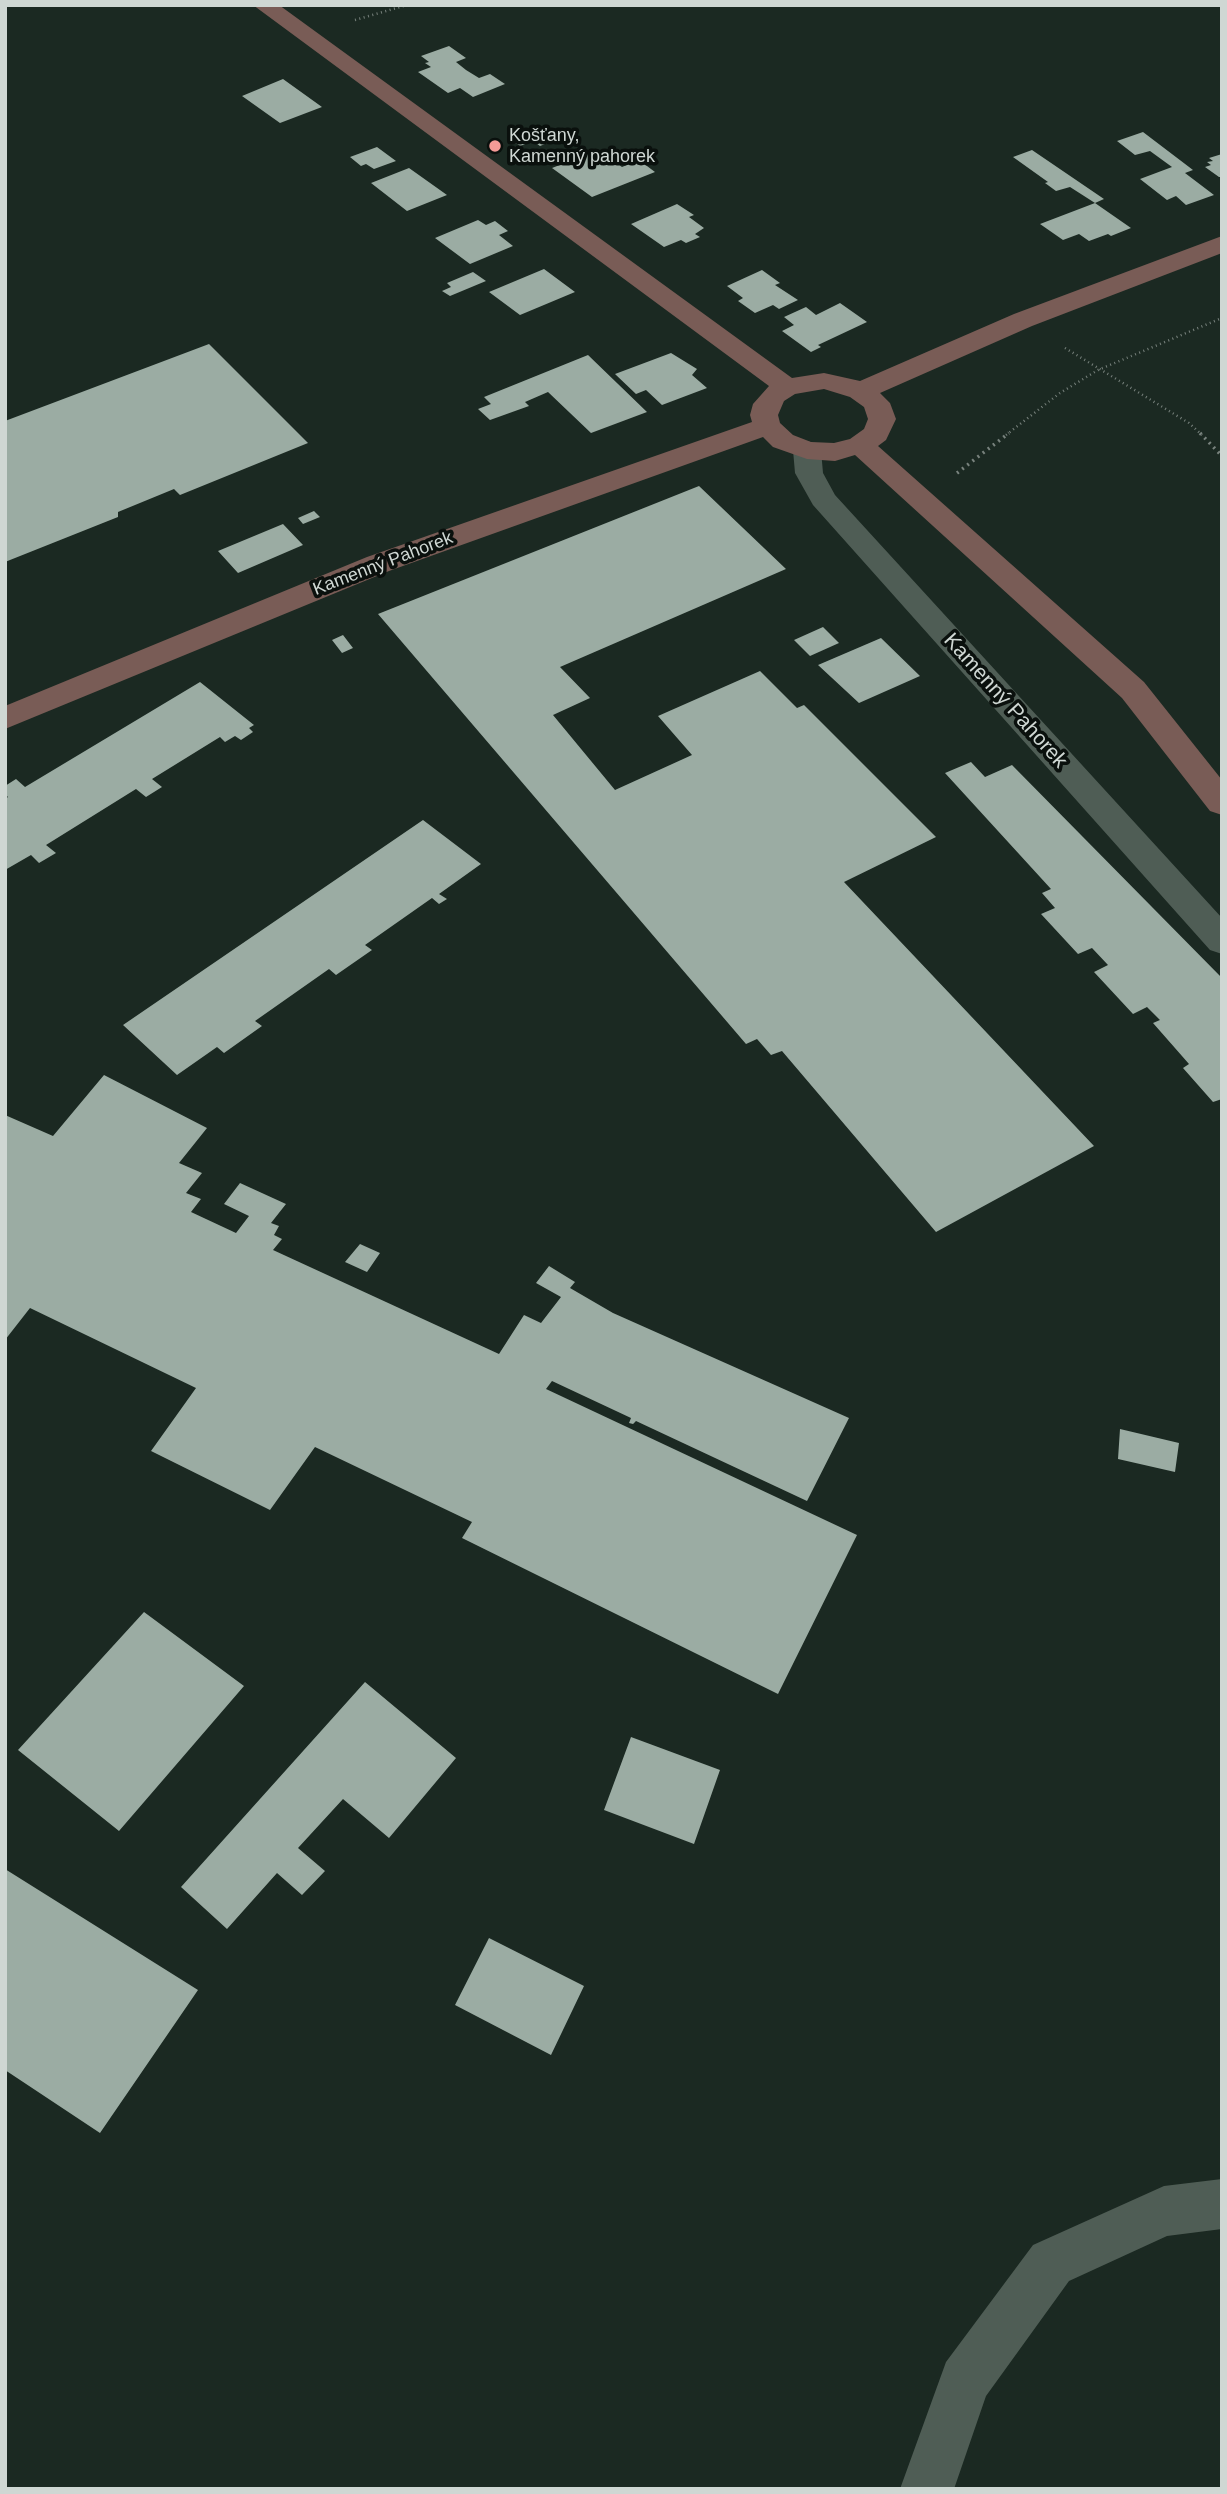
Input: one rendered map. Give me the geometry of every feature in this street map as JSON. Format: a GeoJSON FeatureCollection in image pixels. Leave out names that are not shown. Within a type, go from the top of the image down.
{"type":"FeatureCollection","features":[{"type":"Feature","properties":{"kind":"street"},"geometry":{"type":"LineString","coordinates":[[272,11],[787,387]]}},
{"type":"Feature","properties":{"kind":"street"},"geometry":{"type":"LineString","coordinates":[[860,391],[1023,320],[1222,244]]}},
{"type":"Feature","properties":{"kind":"street"},"geometry":{"type":"LineString","coordinates":[[824,381],[843,384],[860,391],[876,403],[882,419],[876,434],[860,445],[835,452],[807,450],[783,441],[767,426],[764,415],[767,404],[787,387],[824,381]]}},
{"type":"Feature","properties":{"kind":"street","name":"Kamenný Pahorek"},"geometry":{"type":"LineString","coordinates":[[5,718],[378,564],[767,426]]}},
{"type":"Feature","properties":{"kind":"street"},"geometry":{"type":"LineString","coordinates":[[860,445],[1133,690],[1222,803]]}},
{"type":"Feature","properties":{"kind":"street","name":"Kamenný Pahorek"},"geometry":{"type":"LineString","coordinates":[[807,450],[809,473],[824,499],[1222,941]]}},
{"type":"Feature","properties":{"kind":"street"},"geometry":{"type":"LineString","coordinates":[[927,2489],[965,2381],[1051,2263],[1164,2211],[1222,2204]]}},
{"type":"Feature","properties":{"kind":"path"},"geometry":{"type":"LineString","coordinates":[[916,494],[941,485],[1060,393],[1098,370],[1222,318]]}},
{"type":"Feature","properties":{"kind":"path"},"geometry":{"type":"LineString","coordinates":[[1023,320],[1098,370],[1189,424],[1213,444],[1222,456]]}},
{"type":"Feature","properties":{"kind":"building"},"geometry":{"type":"Polygon","coordinates":[[[449,46],[466,58],[456,62],[466,70],[479,78],[490,74],[505,84],[473,97],[460,88],[448,93],[418,72],[431,67],[421,56],[449,46]]]}},
{"type":"Feature","properties":{"kind":"building"},"geometry":{"type":"Polygon","coordinates":[[[283,79],[322,107],[280,123],[242,96],[283,79]]]}},
{"type":"Feature","properties":{"kind":"building"},"geometry":{"type":"Polygon","coordinates":[[[537,127],[555,140],[540,146],[533,141],[520,146],[509,138],[537,127]]]}},
{"type":"Feature","properties":{"kind":"building"},"geometry":{"type":"Polygon","coordinates":[[[1143,132],[1193,170],[1185,173],[1214,195],[1186,205],[1176,196],[1167,200],[1140,179],[1172,167],[1150,151],[1135,155],[1117,141],[1143,132]]]}},
{"type":"Feature","properties":{"kind":"building"},"geometry":{"type":"Polygon","coordinates":[[[377,147],[396,161],[374,169],[366,164],[361,166],[350,157],[377,147]]]}},
{"type":"Feature","properties":{"kind":"building"},"geometry":{"type":"Polygon","coordinates":[[[598,150],[622,167],[639,160],[655,172],[592,197],[552,168],[598,150]]]}},
{"type":"Feature","properties":{"kind":"building"},"geometry":{"type":"Polygon","coordinates":[[[1032,150],[1104,199],[1095,203],[1070,187],[1056,191],[1013,157],[1032,150]]]}},
{"type":"Feature","properties":{"kind":"building"},"geometry":{"type":"Polygon","coordinates":[[[1222,154],[1222,177],[1219,177],[1205,167],[1211,165],[1207,162],[1213,161],[1209,158],[1222,154]]]}},
{"type":"Feature","properties":{"kind":"building"},"geometry":{"type":"Polygon","coordinates":[[[409,168],[447,195],[407,211],[371,183],[409,168]]]}},
{"type":"Feature","properties":{"kind":"building"},"geometry":{"type":"Polygon","coordinates":[[[1095,203],[1131,228],[1089,241],[1079,234],[1063,240],[1040,224],[1095,203]]]}},
{"type":"Feature","properties":{"kind":"building"},"geometry":{"type":"Polygon","coordinates":[[[677,204],[694,215],[689,217],[704,228],[695,234],[700,237],[686,243],[681,240],[664,247],[631,224],[677,204]]]}},
{"type":"Feature","properties":{"kind":"building"},"geometry":{"type":"Polygon","coordinates":[[[478,220],[486,225],[495,221],[508,231],[499,235],[513,246],[470,264],[435,238],[478,220]]]}},
{"type":"Feature","properties":{"kind":"building"},"geometry":{"type":"Polygon","coordinates":[[[544,269],[575,292],[520,315],[489,292],[544,269]]]}},
{"type":"Feature","properties":{"kind":"building"},"geometry":{"type":"Polygon","coordinates":[[[762,270],[780,283],[775,285],[798,300],[779,309],[773,305],[755,313],[738,301],[743,298],[727,286],[762,270]]]}},
{"type":"Feature","properties":{"kind":"building"},"geometry":{"type":"Polygon","coordinates":[[[473,272],[486,281],[450,296],[442,291],[451,287],[447,283],[473,272]]]}},
{"type":"Feature","properties":{"kind":"building"},"geometry":{"type":"Polygon","coordinates":[[[840,303],[867,322],[818,345],[821,347],[811,352],[782,331],[794,325],[784,317],[806,307],[816,315],[840,303]]]}},
{"type":"Feature","properties":{"kind":"building"},"geometry":{"type":"Polygon","coordinates":[[[209,344],[308,443],[180,495],[174,489],[118,512],[118,517],[5,562],[5,421],[209,344]]]}},
{"type":"Feature","properties":{"kind":"building"},"geometry":{"type":"Polygon","coordinates":[[[671,353],[697,369],[692,375],[707,388],[662,405],[646,390],[636,394],[615,374],[671,353]]]}},
{"type":"Feature","properties":{"kind":"building"},"geometry":{"type":"Polygon","coordinates":[[[588,355],[647,412],[591,433],[548,392],[525,402],[529,406],[490,420],[478,409],[491,404],[484,397],[588,355]]]}},
{"type":"Feature","properties":{"kind":"building"},"geometry":{"type":"Polygon","coordinates":[[[699,486],[786,569],[560,667],[590,698],[553,715],[615,790],[692,755],[658,716],[760,671],[797,708],[804,705],[936,837],[844,882],[1094,1146],[936,1232],[782,1051],[771,1055],[757,1039],[746,1044],[378,614],[699,486]]]}},
{"type":"Feature","properties":{"kind":"building"},"geometry":{"type":"Polygon","coordinates":[[[314,511],[320,517],[303,524],[298,518],[314,511]]]}},
{"type":"Feature","properties":{"kind":"building"},"geometry":{"type":"Polygon","coordinates":[[[283,524],[303,545],[238,573],[218,551],[283,524]]]}},
{"type":"Feature","properties":{"kind":"building"},"geometry":{"type":"Polygon","coordinates":[[[823,627],[839,643],[810,656],[794,640],[823,627]]]}},
{"type":"Feature","properties":{"kind":"building"},"geometry":{"type":"Polygon","coordinates":[[[343,635],[353,648],[342,653],[332,640],[343,635]]]}},
{"type":"Feature","properties":{"kind":"building"},"geometry":{"type":"Polygon","coordinates":[[[881,638],[920,676],[859,703],[818,665],[881,638]]]}},
{"type":"Feature","properties":{"kind":"building"},"geometry":{"type":"Polygon","coordinates":[[[200,682],[254,725],[249,728],[253,732],[241,740],[235,736],[225,742],[220,737],[152,779],[162,787],[146,797],[136,789],[46,845],[56,853],[39,863],[31,855],[5,870],[5,799],[8,797],[5,794],[5,786],[16,779],[25,787],[200,682]]]}},
{"type":"Feature","properties":{"kind":"building"},"geometry":{"type":"Polygon","coordinates":[[[971,762],[985,777],[1012,765],[1222,978],[1222,1099],[1213,1102],[1183,1068],[1189,1064],[1153,1023],[1160,1020],[1147,1007],[1133,1014],[1094,972],[1108,965],[1092,948],[1078,954],[1041,914],[1055,908],[1042,893],[1051,889],[945,773],[971,762]]]}},
{"type":"Feature","properties":{"kind":"building"},"geometry":{"type":"Polygon","coordinates":[[[423,820],[481,864],[439,894],[447,899],[439,904],[432,898],[365,945],[372,950],[336,975],[329,969],[255,1021],[262,1026],[224,1053],[217,1047],[177,1075],[123,1025],[423,820]]]}},
{"type":"Feature","properties":{"kind":"building"},"geometry":{"type":"Polygon","coordinates":[[[104,1075],[207,1128],[179,1163],[202,1173],[186,1193],[201,1199],[191,1212],[236,1233],[249,1216],[224,1204],[240,1183],[286,1204],[271,1223],[279,1226],[274,1235],[282,1239],[273,1250],[499,1354],[524,1315],[541,1323],[561,1297],[536,1283],[549,1266],[575,1282],[570,1288],[613,1313],[849,1418],[807,1501],[636,1421],[629,1423],[631,1418],[552,1381],[546,1389],[857,1535],[778,1694],[462,1538],[472,1522],[315,1447],[270,1510],[151,1451],[196,1388],[30,1308],[5,1340],[5,1115],[53,1136],[104,1075]]]}},
{"type":"Feature","properties":{"kind":"building"},"geometry":{"type":"Polygon","coordinates":[[[360,1244],[380,1253],[367,1272],[345,1262],[360,1244]]]}},
{"type":"Feature","properties":{"kind":"building"},"geometry":{"type":"Polygon","coordinates":[[[1120,1429],[1179,1443],[1175,1472],[1118,1459],[1120,1429]]]}},
{"type":"Feature","properties":{"kind":"building"},"geometry":{"type":"Polygon","coordinates":[[[144,1612],[244,1686],[119,1831],[18,1750],[144,1612]]]}},
{"type":"Feature","properties":{"kind":"building"},"geometry":{"type":"Polygon","coordinates":[[[365,1682],[456,1758],[389,1838],[343,1799],[298,1848],[325,1871],[302,1895],[277,1873],[227,1929],[181,1887],[365,1682]]]}},
{"type":"Feature","properties":{"kind":"building"},"geometry":{"type":"Polygon","coordinates":[[[631,1737],[720,1770],[694,1844],[604,1810],[631,1737]]]}},
{"type":"Feature","properties":{"kind":"building"},"geometry":{"type":"Polygon","coordinates":[[[5,1869],[198,1990],[100,2133],[5,2070],[5,1869]]]}},
{"type":"Feature","properties":{"kind":"building"},"geometry":{"type":"Polygon","coordinates":[[[489,1938],[584,1986],[551,2055],[455,2005],[489,1938]]]}},
{"type":"Feature","properties":{"kind":"place","name":"Košťany, Kamenný pahorek"},"geometry":{"type":"Point","coordinates":[495,146]}}]}
